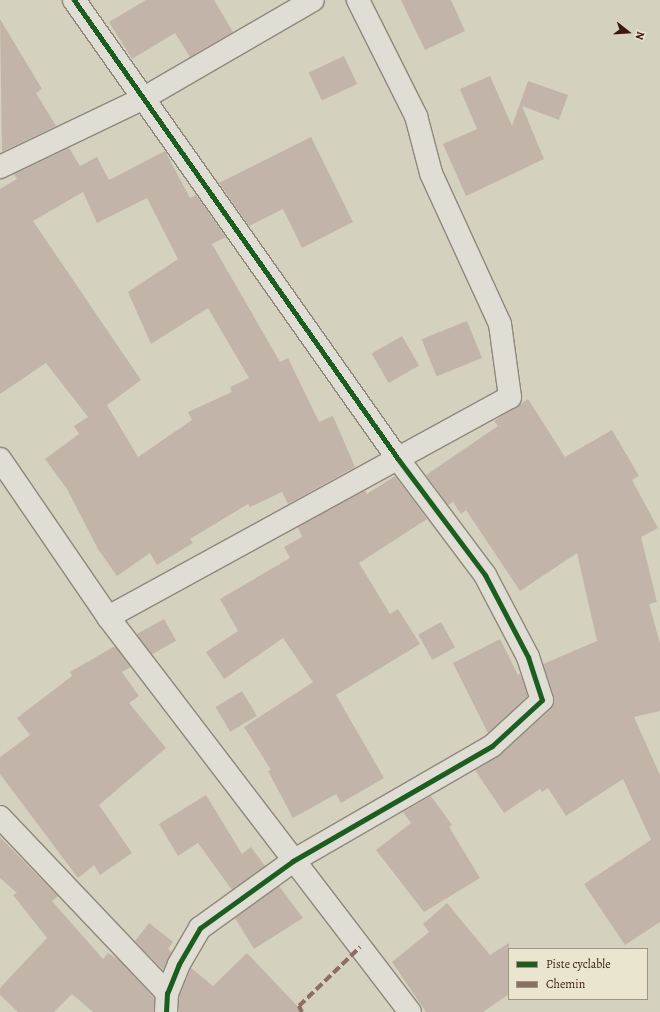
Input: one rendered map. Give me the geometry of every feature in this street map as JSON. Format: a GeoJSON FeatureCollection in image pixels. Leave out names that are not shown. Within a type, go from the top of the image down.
{"type":"FeatureCollection","features":[{"type":"Feature","properties":{"kind":"street"},"geometry":{"type":"LineString","coordinates":[[0,817],[166,1002],[179,964],[200,928],[293,862],[492,746],[542,700],[528,657],[485,575],[398,459],[74,0]]}},
{"type":"Feature","properties":{"kind":"street"},"geometry":{"type":"LineString","coordinates":[[0,167],[144,98],[313,0]]}},
{"type":"Feature","properties":{"kind":"street"},"geometry":{"type":"LineString","coordinates":[[108,617],[510,397],[500,324],[431,173],[416,116],[358,0]]}},
{"type":"Feature","properties":{"kind":"street"},"geometry":{"type":"LineString","coordinates":[[0,459],[108,617],[293,862],[410,1012]]}},
{"type":"Feature","properties":{"kind":"building"},"geometry":{"type":"Polygon","coordinates":[[[146,0],[214,0],[233,32],[190,57],[175,33],[132,59],[109,22],[146,0]]]}},
{"type":"Feature","properties":{"kind":"building"},"geometry":{"type":"Polygon","coordinates":[[[401,0],[451,0],[465,31],[425,50],[401,0]]]}},
{"type":"Feature","properties":{"kind":"building"},"geometry":{"type":"Polygon","coordinates":[[[0,19],[42,89],[36,93],[56,126],[2,152],[0,19]]]}},
{"type":"Feature","properties":{"kind":"building"},"geometry":{"type":"Polygon","coordinates":[[[344,56],[357,84],[322,101],[309,72],[344,56]]]}},
{"type":"Feature","properties":{"kind":"building"},"geometry":{"type":"Polygon","coordinates":[[[490,76],[512,126],[528,81],[568,95],[559,120],[522,106],[544,159],[466,196],[443,144],[477,129],[460,89],[490,76]]]}},
{"type":"Feature","properties":{"kind":"building"},"geometry":{"type":"Polygon","coordinates":[[[311,137],[353,222],[302,248],[283,209],[249,226],[219,183],[311,137]]]}},
{"type":"Feature","properties":{"kind":"building"},"geometry":{"type":"Polygon","coordinates":[[[69,148],[80,166],[97,157],[109,180],[165,151],[190,198],[196,195],[226,237],[212,244],[280,362],[288,358],[319,422],[333,416],[355,467],[288,504],[282,492],[250,507],[248,504],[190,539],[193,543],[157,565],[150,553],[117,576],[98,549],[67,489],[45,459],[79,434],[74,426],[88,417],[46,363],[0,394],[0,189],[17,179],[14,174],[69,148]],[[83,192],[33,221],[141,380],[107,405],[138,457],[192,420],[188,412],[232,392],[230,387],[249,378],[208,308],[151,344],[128,292],[178,259],[147,198],[97,223],[83,192]]]}},
{"type":"Feature","properties":{"kind":"building"},"geometry":{"type":"Polygon","coordinates":[[[467,321],[482,358],[437,376],[422,339],[467,321]]]}},
{"type":"Feature","properties":{"kind":"building"},"geometry":{"type":"Polygon","coordinates":[[[402,336],[419,365],[389,383],[372,354],[402,336]]]}},
{"type":"Feature","properties":{"kind":"building"},"geometry":{"type":"Polygon","coordinates":[[[528,399],[565,457],[612,430],[639,476],[632,480],[658,528],[641,537],[657,602],[649,604],[660,643],[660,711],[634,717],[660,775],[660,922],[625,945],[584,884],[651,840],[623,779],[566,816],[548,788],[542,792],[540,789],[504,813],[475,770],[500,755],[551,709],[554,697],[543,664],[597,641],[577,553],[520,591],[466,510],[461,514],[453,502],[448,505],[426,475],[498,426],[494,421],[528,399]]]}},
{"type":"Feature","properties":{"kind":"building"},"geometry":{"type":"Polygon","coordinates":[[[395,476],[427,519],[359,563],[390,614],[398,609],[420,644],[336,695],[384,778],[341,803],[336,794],[293,818],[268,771],[271,770],[244,727],[313,682],[283,638],[224,679],[206,652],[238,631],[220,599],[290,558],[284,547],[302,537],[298,527],[365,490],[367,494],[395,476]]]}},
{"type":"Feature","properties":{"kind":"building"},"geometry":{"type":"Polygon","coordinates":[[[164,619],[176,641],[149,656],[137,634],[164,619]]]}},
{"type":"Feature","properties":{"kind":"building"},"geometry":{"type":"Polygon","coordinates":[[[441,622],[455,647],[432,660],[418,635],[441,622]]]}},
{"type":"Feature","properties":{"kind":"building"},"geometry":{"type":"Polygon","coordinates":[[[500,639],[518,675],[520,674],[528,696],[488,733],[453,663],[500,639]]]}},
{"type":"Feature","properties":{"kind":"building"},"geometry":{"type":"Polygon","coordinates":[[[115,646],[131,667],[122,672],[139,696],[129,703],[166,748],[99,805],[132,853],[100,875],[94,865],[78,878],[0,774],[0,757],[30,735],[17,718],[72,676],[70,672],[115,646]]]}},
{"type":"Feature","properties":{"kind":"building"},"geometry":{"type":"Polygon","coordinates":[[[242,691],[257,716],[230,732],[215,707],[242,691]]]}},
{"type":"Feature","properties":{"kind":"building"},"geometry":{"type":"Polygon","coordinates":[[[206,795],[242,854],[251,847],[265,866],[232,890],[198,843],[178,856],[159,824],[206,795]]]}},
{"type":"Feature","properties":{"kind":"building"},"geometry":{"type":"Polygon","coordinates":[[[431,796],[452,825],[449,827],[480,878],[424,912],[376,850],[411,823],[403,812],[431,796]]]}},
{"type":"Feature","properties":{"kind":"building"},"geometry":{"type":"Polygon","coordinates":[[[0,837],[58,896],[52,901],[103,959],[108,953],[120,961],[154,998],[154,1012],[93,1012],[72,994],[54,1012],[18,1012],[0,995],[0,988],[47,938],[13,895],[17,893],[0,878],[0,837]]]}},
{"type":"Feature","properties":{"kind":"building"},"geometry":{"type":"Polygon","coordinates":[[[279,886],[303,918],[254,949],[235,918],[279,886]]]}},
{"type":"Feature","properties":{"kind":"building"},"geometry":{"type":"Polygon","coordinates":[[[447,903],[490,955],[509,943],[508,995],[483,1012],[426,1012],[392,962],[429,932],[423,924],[447,903]]]}},
{"type":"Feature","properties":{"kind":"building"},"geometry":{"type":"Polygon","coordinates":[[[149,923],[173,942],[168,949],[172,952],[163,970],[135,941],[149,923]]]}},
{"type":"Feature","properties":{"kind":"building"},"geometry":{"type":"Polygon","coordinates":[[[247,953],[303,1012],[179,1012],[179,996],[191,968],[213,986],[247,953]]]}},
{"type":"Feature","properties":{"kind":"marked path"},"geometry":{"type":"LineString","coordinates":[[302,1012],[299,1006],[360,947]]}},
{"type":"Feature","properties":{"kind":"cycle path"},"geometry":{"type":"LineString","coordinates":[[74,0],[398,459],[485,575],[528,657],[542,700],[492,746],[293,861],[200,928],[179,964],[167,993],[166,1012]]}}]}
